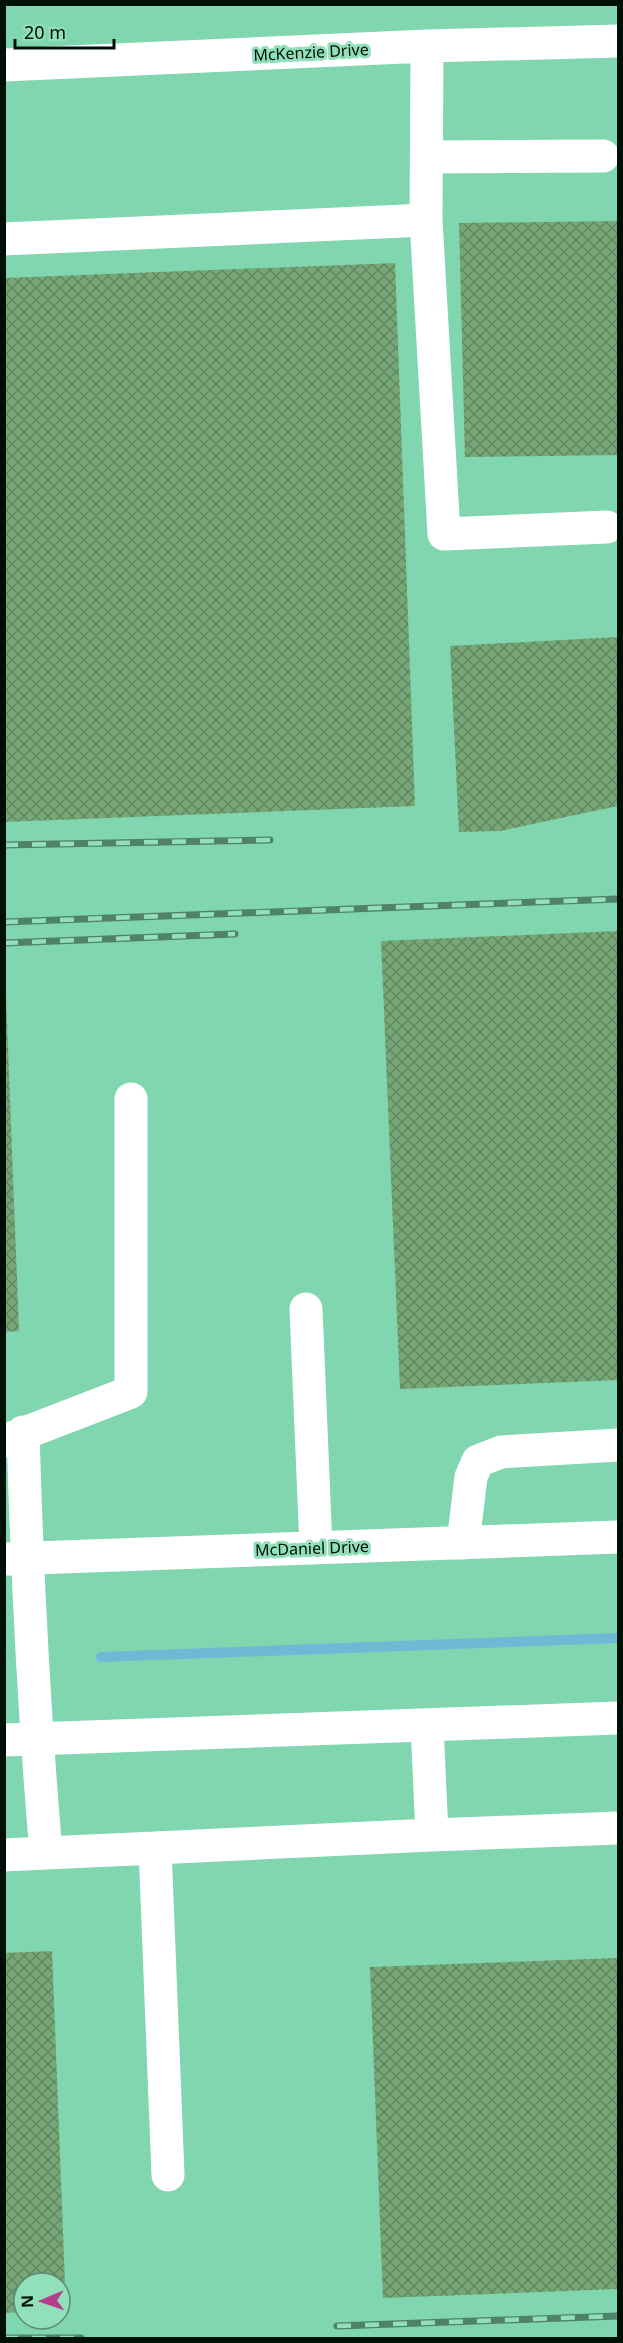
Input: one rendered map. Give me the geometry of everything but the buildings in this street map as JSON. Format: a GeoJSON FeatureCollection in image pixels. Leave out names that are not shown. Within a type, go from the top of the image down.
{"type":"FeatureCollection","features":[{"type":"Feature","properties":{"kind":"street","name":"McKenzie Drive"},"geometry":{"type":"LineString","coordinates":[[4,65],[427,46],[618,41]]}},
{"type":"Feature","properties":{"kind":"street"},"geometry":{"type":"LineString","coordinates":[[427,46],[426,220],[444,534],[607,527]]}},
{"type":"Feature","properties":{"kind":"street"},"geometry":{"type":"LineString","coordinates":[[427,157],[603,156]]}},
{"type":"Feature","properties":{"kind":"street"},"geometry":{"type":"LineString","coordinates":[[4,238],[426,220]]}},
{"type":"Feature","properties":{"kind":"street"},"geometry":{"type":"LineString","coordinates":[[46,1853],[20,1740],[14,1437],[130,1392],[131,1100]]}},
{"type":"Feature","properties":{"kind":"street"},"geometry":{"type":"LineString","coordinates":[[306,1309],[316,1548]]}},
{"type":"Feature","properties":{"kind":"street"},"geometry":{"type":"LineString","coordinates":[[463,1543],[471,1477],[478,1461],[501,1452],[618,1445]]}},
{"type":"Feature","properties":{"kind":"street","name":"McDaniel Drive"},"geometry":{"type":"LineString","coordinates":[[16,1559],[618,1537]]}},
{"type":"Feature","properties":{"kind":"street"},"geometry":{"type":"LineString","coordinates":[[20,1740],[618,1718]]}},
{"type":"Feature","properties":{"kind":"street"},"geometry":{"type":"LineString","coordinates":[[427,1725],[432,1835]]}},
{"type":"Feature","properties":{"kind":"street"},"geometry":{"type":"LineString","coordinates":[[4,1855],[618,1828]]}},
{"type":"Feature","properties":{"kind":"street"},"geometry":{"type":"LineString","coordinates":[[155,1848],[168,2175]]}},
{"type":"Feature","properties":{"kind":"shaded area"},"geometry":{"type":"Polygon","coordinates":[[[5,5],[618,5],[618,2338],[5,2338],[5,5]]]}},
{"type":"Feature","properties":{"kind":"waterway"},"geometry":{"type":"LineString","coordinates":[[101,1657],[618,1638]]}},
{"type":"Feature","properties":{"kind":"railway"},"geometry":{"type":"LineString","coordinates":[[4,845],[270,840]]}},
{"type":"Feature","properties":{"kind":"railway"},"geometry":{"type":"LineString","coordinates":[[4,922],[618,899]]}},
{"type":"Feature","properties":{"kind":"railway"},"geometry":{"type":"LineString","coordinates":[[4,943],[235,934]]}},
{"type":"Feature","properties":{"kind":"railway"},"geometry":{"type":"LineString","coordinates":[[337,2326],[618,2316]]}},
{"type":"Feature","properties":{"kind":"railway"},"geometry":{"type":"LineString","coordinates":[[4,2338],[81,2338]]}}]}
